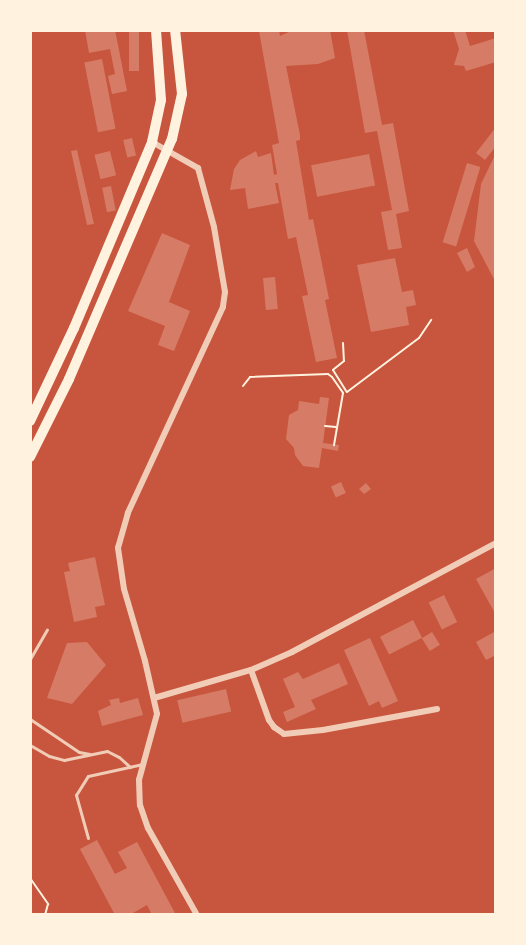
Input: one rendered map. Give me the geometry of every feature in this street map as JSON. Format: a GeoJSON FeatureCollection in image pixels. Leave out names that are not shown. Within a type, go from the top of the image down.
{"type":"FeatureCollection","features":[{"type":"Feature","properties":{"kind":"highway"},"geometry":{"type":"LineString","coordinates":[[30,421],[74,328],[152,142],[161,100],[156,30]]}},
{"type":"Feature","properties":{"kind":"highway"},"geometry":{"type":"LineString","coordinates":[[30,457],[69,379],[168,150],[182,94],[175,30]]}},
{"type":"Feature","properties":{"kind":"street"},"geometry":{"type":"LineString","coordinates":[[152,142],[198,168],[214,227],[225,292],[223,308],[128,513],[120,539],[118,560],[157,714],[139,780],[143,816],[172,874],[197,915]]}},
{"type":"Feature","properties":{"kind":"street"},"geometry":{"type":"LineString","coordinates":[[154,698],[251,670],[292,652],[496,543]]}},
{"type":"Feature","properties":{"kind":"street"},"geometry":{"type":"LineString","coordinates":[[251,670],[269,720],[284,734],[323,730],[436,709]]}},
{"type":"Feature","properties":{"kind":"lane"},"geometry":{"type":"LineString","coordinates":[[30,659],[47,630]]}},
{"type":"Feature","properties":{"kind":"lane"},"geometry":{"type":"LineString","coordinates":[[30,718],[79,752],[93,755]]}},
{"type":"Feature","properties":{"kind":"lane"},"geometry":{"type":"LineString","coordinates":[[30,745],[49,756],[64,760],[107,751],[119,757],[130,767]]}},
{"type":"Feature","properties":{"kind":"lane"},"geometry":{"type":"LineString","coordinates":[[87,838],[76,795],[88,776],[143,764]]}},
{"type":"Feature","properties":{"kind":"path"},"geometry":{"type":"LineString","coordinates":[[343,343],[344,361],[333,370],[347,393],[419,338],[431,320]]}},
{"type":"Feature","properties":{"kind":"path"},"geometry":{"type":"LineString","coordinates":[[243,386],[250,377],[328,374],[343,393],[334,445]]}},
{"type":"Feature","properties":{"kind":"path"},"geometry":{"type":"LineString","coordinates":[[325,426],[336,427]]}},
{"type":"Feature","properties":{"kind":"path"},"geometry":{"type":"LineString","coordinates":[[30,878],[48,904],[45,915]]}},
{"type":"Feature","properties":{"kind":"building"},"geometry":{"type":"Polygon","coordinates":[[[85,30],[115,30],[127,91],[112,94],[108,76],[115,74],[110,49],[89,53],[85,30]]]}},
{"type":"Feature","properties":{"kind":"building"},"geometry":{"type":"Polygon","coordinates":[[[129,30],[139,30],[139,71],[129,71],[129,30]]]}},
{"type":"Feature","properties":{"kind":"building"},"geometry":{"type":"Polygon","coordinates":[[[279,30],[280,36],[293,30],[330,30],[335,58],[318,64],[286,66],[300,135],[300,140],[296,141],[309,220],[313,219],[329,299],[325,300],[337,358],[316,362],[302,296],[308,295],[296,237],[288,239],[278,183],[275,183],[279,203],[248,209],[245,188],[230,190],[234,169],[240,160],[256,151],[258,157],[271,153],[274,175],[277,174],[272,145],[279,143],[259,31],[279,30]]]}},
{"type":"Feature","properties":{"kind":"building"},"geometry":{"type":"Polygon","coordinates":[[[347,30],[364,30],[382,125],[393,123],[409,211],[396,214],[402,248],[388,250],[381,212],[392,210],[377,131],[365,133],[347,30]]]}},
{"type":"Feature","properties":{"kind":"building"},"geometry":{"type":"Polygon","coordinates":[[[453,30],[465,30],[470,46],[496,38],[496,62],[466,71],[464,66],[454,65],[459,49],[453,30]]]}},
{"type":"Feature","properties":{"kind":"building"},"geometry":{"type":"Polygon","coordinates":[[[102,59],[116,129],[98,132],[84,62],[102,59]]]}},
{"type":"Feature","properties":{"kind":"building"},"geometry":{"type":"Polygon","coordinates":[[[496,127],[496,146],[485,160],[476,153],[496,127]]]}},
{"type":"Feature","properties":{"kind":"building"},"geometry":{"type":"Polygon","coordinates":[[[132,138],[136,156],[127,158],[123,140],[132,138]]]}},
{"type":"Feature","properties":{"kind":"building"},"geometry":{"type":"Polygon","coordinates":[[[77,150],[94,224],[87,225],[71,151],[77,150]]]}},
{"type":"Feature","properties":{"kind":"building"},"geometry":{"type":"Polygon","coordinates":[[[110,151],[116,175],[101,179],[94,155],[110,151]]]}},
{"type":"Feature","properties":{"kind":"building"},"geometry":{"type":"Polygon","coordinates":[[[496,153],[496,283],[474,241],[481,184],[496,153]]]}},
{"type":"Feature","properties":{"kind":"building"},"geometry":{"type":"Polygon","coordinates":[[[369,154],[375,185],[317,197],[311,165],[369,154]]]}},
{"type":"Feature","properties":{"kind":"building"},"geometry":{"type":"Polygon","coordinates":[[[467,163],[480,167],[456,246],[443,242],[467,163]]]}},
{"type":"Feature","properties":{"kind":"building"},"geometry":{"type":"Polygon","coordinates":[[[111,186],[116,211],[107,212],[102,188],[111,186]]]}},
{"type":"Feature","properties":{"kind":"building"},"geometry":{"type":"Polygon","coordinates":[[[162,233],[190,245],[169,302],[190,311],[174,351],[158,345],[165,326],[128,311],[162,233]]]}},
{"type":"Feature","properties":{"kind":"building"},"geometry":{"type":"Polygon","coordinates":[[[467,248],[475,267],[467,272],[457,253],[467,248]]]}},
{"type":"Feature","properties":{"kind":"building"},"geometry":{"type":"Polygon","coordinates":[[[395,258],[402,292],[413,290],[416,305],[406,307],[409,325],[371,332],[357,265],[395,258]]]}},
{"type":"Feature","properties":{"kind":"building"},"geometry":{"type":"Polygon","coordinates":[[[275,277],[278,309],[266,310],[263,278],[275,277]]]}},
{"type":"Feature","properties":{"kind":"building"},"geometry":{"type":"Polygon","coordinates":[[[320,397],[329,398],[323,443],[339,445],[338,451],[322,448],[319,468],[303,466],[295,455],[294,448],[286,439],[289,415],[298,410],[299,401],[319,404],[320,397]]]}},
{"type":"Feature","properties":{"kind":"building"},"geometry":{"type":"Polygon","coordinates":[[[341,482],[346,493],[336,497],[331,486],[341,482]]]}},
{"type":"Feature","properties":{"kind":"building"},"geometry":{"type":"Polygon","coordinates":[[[366,483],[371,489],[364,494],[359,489],[366,483]]]}},
{"type":"Feature","properties":{"kind":"building"},"geometry":{"type":"Polygon","coordinates":[[[95,557],[105,605],[95,607],[97,617],[74,622],[64,572],[70,571],[68,563],[95,557]]]}},
{"type":"Feature","properties":{"kind":"building"},"geometry":{"type":"Polygon","coordinates":[[[496,568],[496,615],[476,579],[496,568]]]}},
{"type":"Feature","properties":{"kind":"building"},"geometry":{"type":"Polygon","coordinates":[[[444,595],[457,622],[442,629],[429,602],[444,595]]]}},
{"type":"Feature","properties":{"kind":"building"},"geometry":{"type":"Polygon","coordinates":[[[413,620],[422,638],[389,655],[380,637],[413,620]]]}},
{"type":"Feature","properties":{"kind":"building"},"geometry":{"type":"Polygon","coordinates":[[[496,631],[496,655],[486,660],[476,642],[496,631]]]}},
{"type":"Feature","properties":{"kind":"building"},"geometry":{"type":"Polygon","coordinates":[[[432,632],[440,645],[430,651],[422,638],[432,632]]]}},
{"type":"Feature","properties":{"kind":"building"},"geometry":{"type":"Polygon","coordinates":[[[370,638],[398,701],[382,708],[379,701],[369,706],[344,650],[370,638]]]}},
{"type":"Feature","properties":{"kind":"building"},"geometry":{"type":"Polygon","coordinates":[[[87,642],[106,665],[72,704],[47,698],[67,643],[87,642]]]}},
{"type":"Feature","properties":{"kind":"building"},"geometry":{"type":"Polygon","coordinates":[[[339,663],[348,684],[311,700],[316,709],[287,722],[283,712],[295,707],[283,679],[298,672],[303,679],[339,663]]]}},
{"type":"Feature","properties":{"kind":"building"},"geometry":{"type":"Polygon","coordinates":[[[226,689],[231,711],[182,723],[177,700],[226,689]]]}},
{"type":"Feature","properties":{"kind":"building"},"geometry":{"type":"Polygon","coordinates":[[[119,698],[120,703],[138,698],[143,715],[102,726],[98,711],[111,705],[109,700],[119,698]]]}},
{"type":"Feature","properties":{"kind":"building"},"geometry":{"type":"Polygon","coordinates":[[[97,840],[115,874],[127,868],[118,852],[137,842],[176,915],[152,915],[147,905],[133,913],[134,915],[115,915],[80,849],[97,840]]]}}]}
